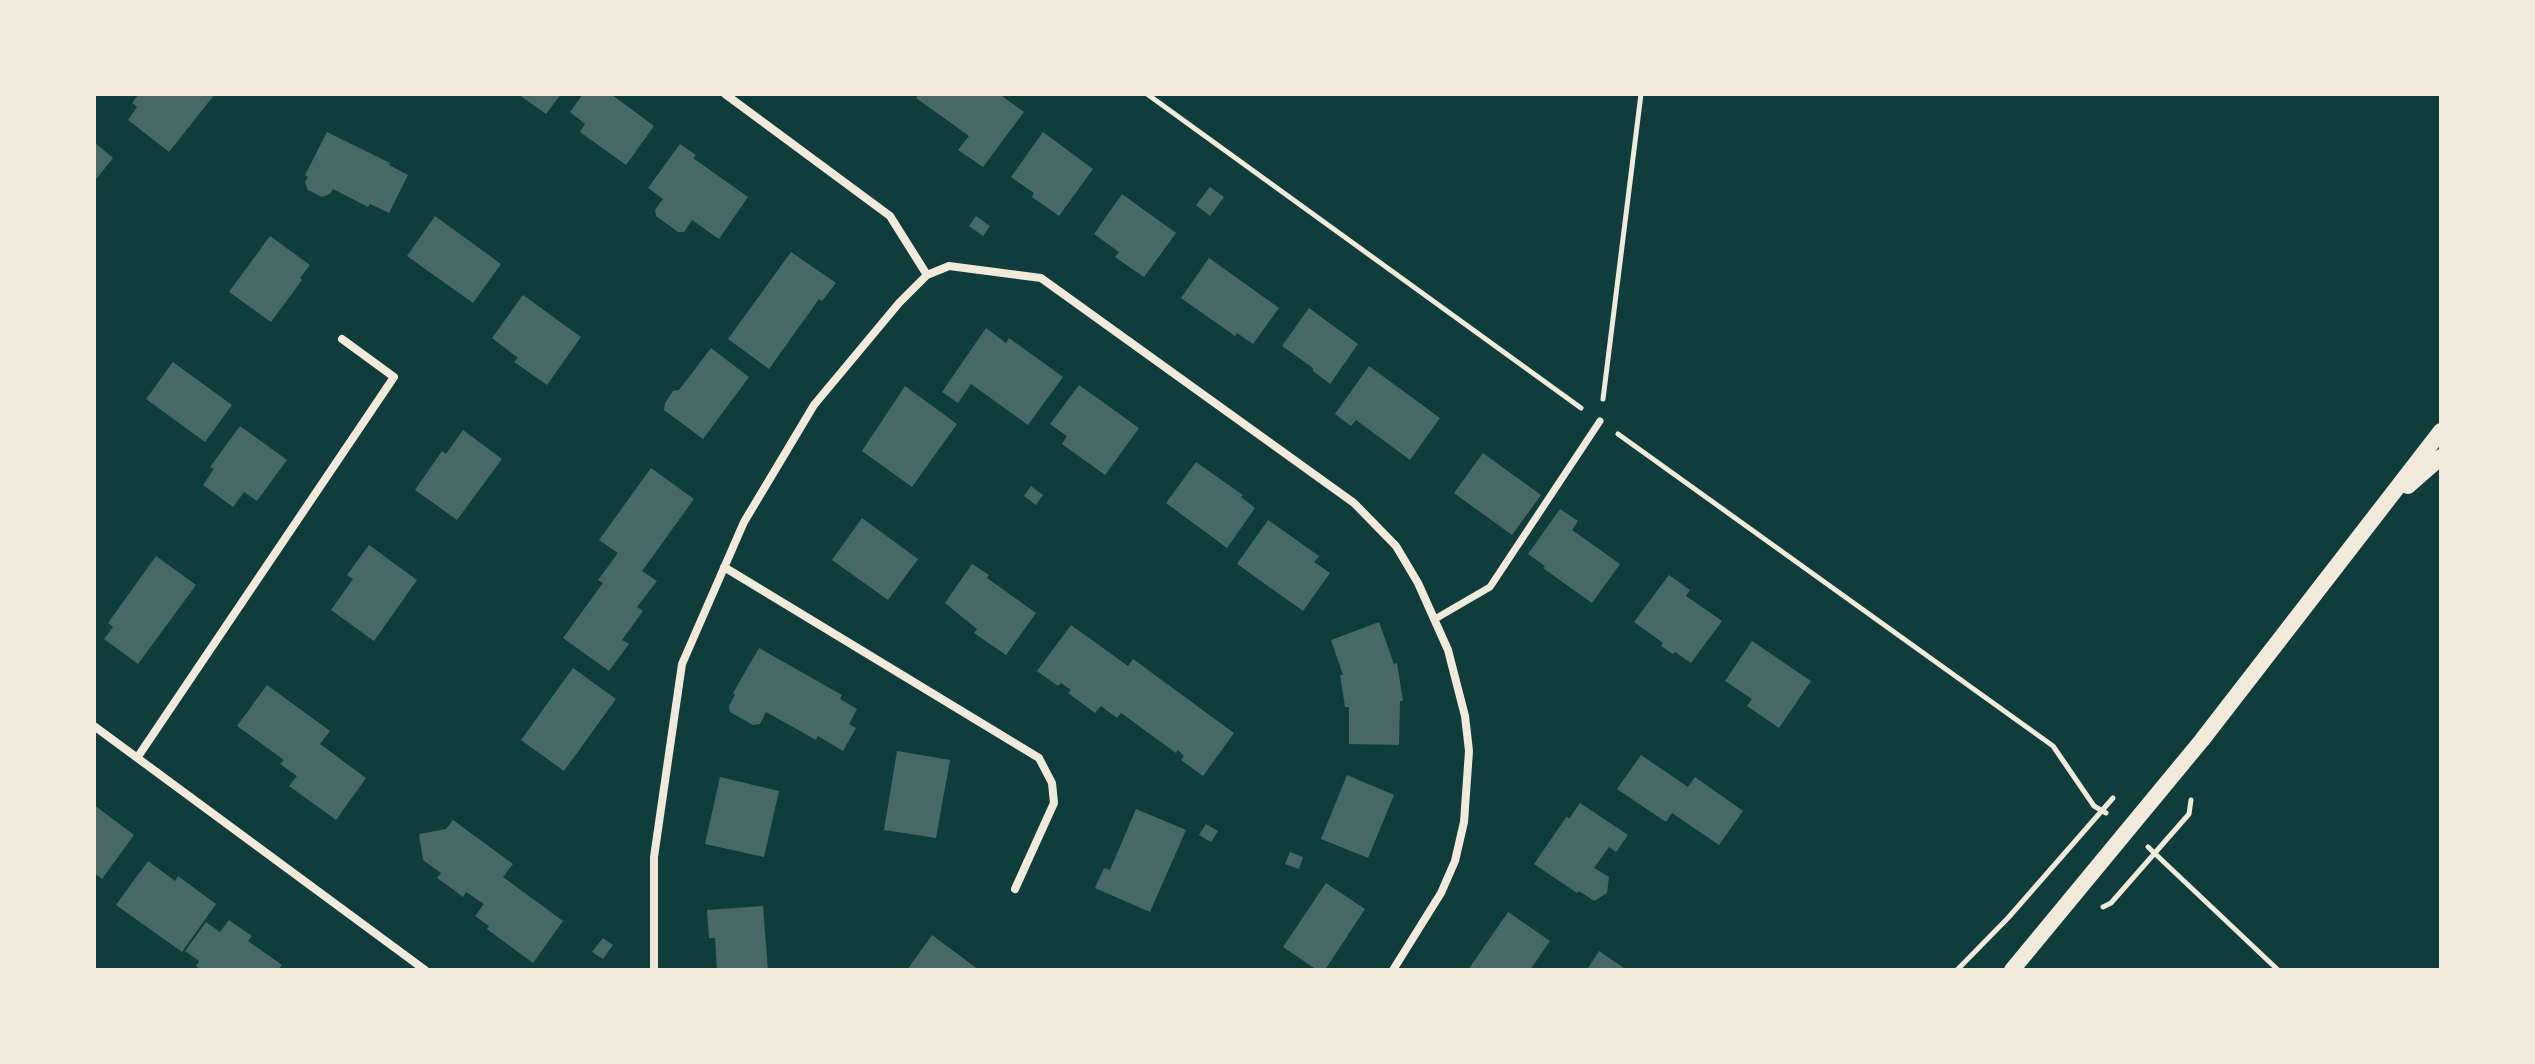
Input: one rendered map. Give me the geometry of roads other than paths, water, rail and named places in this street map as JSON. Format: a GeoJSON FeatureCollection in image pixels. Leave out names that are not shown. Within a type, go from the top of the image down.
{"type":"FeatureCollection","features":[{"type":"Feature","properties":{"kind":"main road"},"geometry":{"type":"LineString","coordinates":[[2012,970],[2212,727],[2441,431]]}},
{"type":"Feature","properties":{"kind":"main road"},"geometry":{"type":"LineString","coordinates":[[2377,513],[2441,457]]}},
{"type":"Feature","properties":{"kind":"street"},"geometry":{"type":"LineString","coordinates":[[725,94],[890,216],[927,275]]}},
{"type":"Feature","properties":{"kind":"street"},"geometry":{"type":"LineString","coordinates":[[654,970],[654,857],[682,664],[744,522],[814,405],[899,303],[927,275],[949,266],[1041,278],[1354,503],[1396,546],[1448,650],[1465,716],[1469,751],[1464,822],[1448,877],[1393,970]]}},
{"type":"Feature","properties":{"kind":"street"},"geometry":{"type":"LineString","coordinates":[[137,758],[394,377],[342,339]]}},
{"type":"Feature","properties":{"kind":"street"},"geometry":{"type":"LineString","coordinates":[[1435,619],[1490,587],[1600,421]]}},
{"type":"Feature","properties":{"kind":"street"},"geometry":{"type":"LineString","coordinates":[[724,567],[1039,758],[1052,783],[1054,803],[1015,889]]}},
{"type":"Feature","properties":{"kind":"street"},"geometry":{"type":"LineString","coordinates":[[94,726],[425,970]]}}]}
